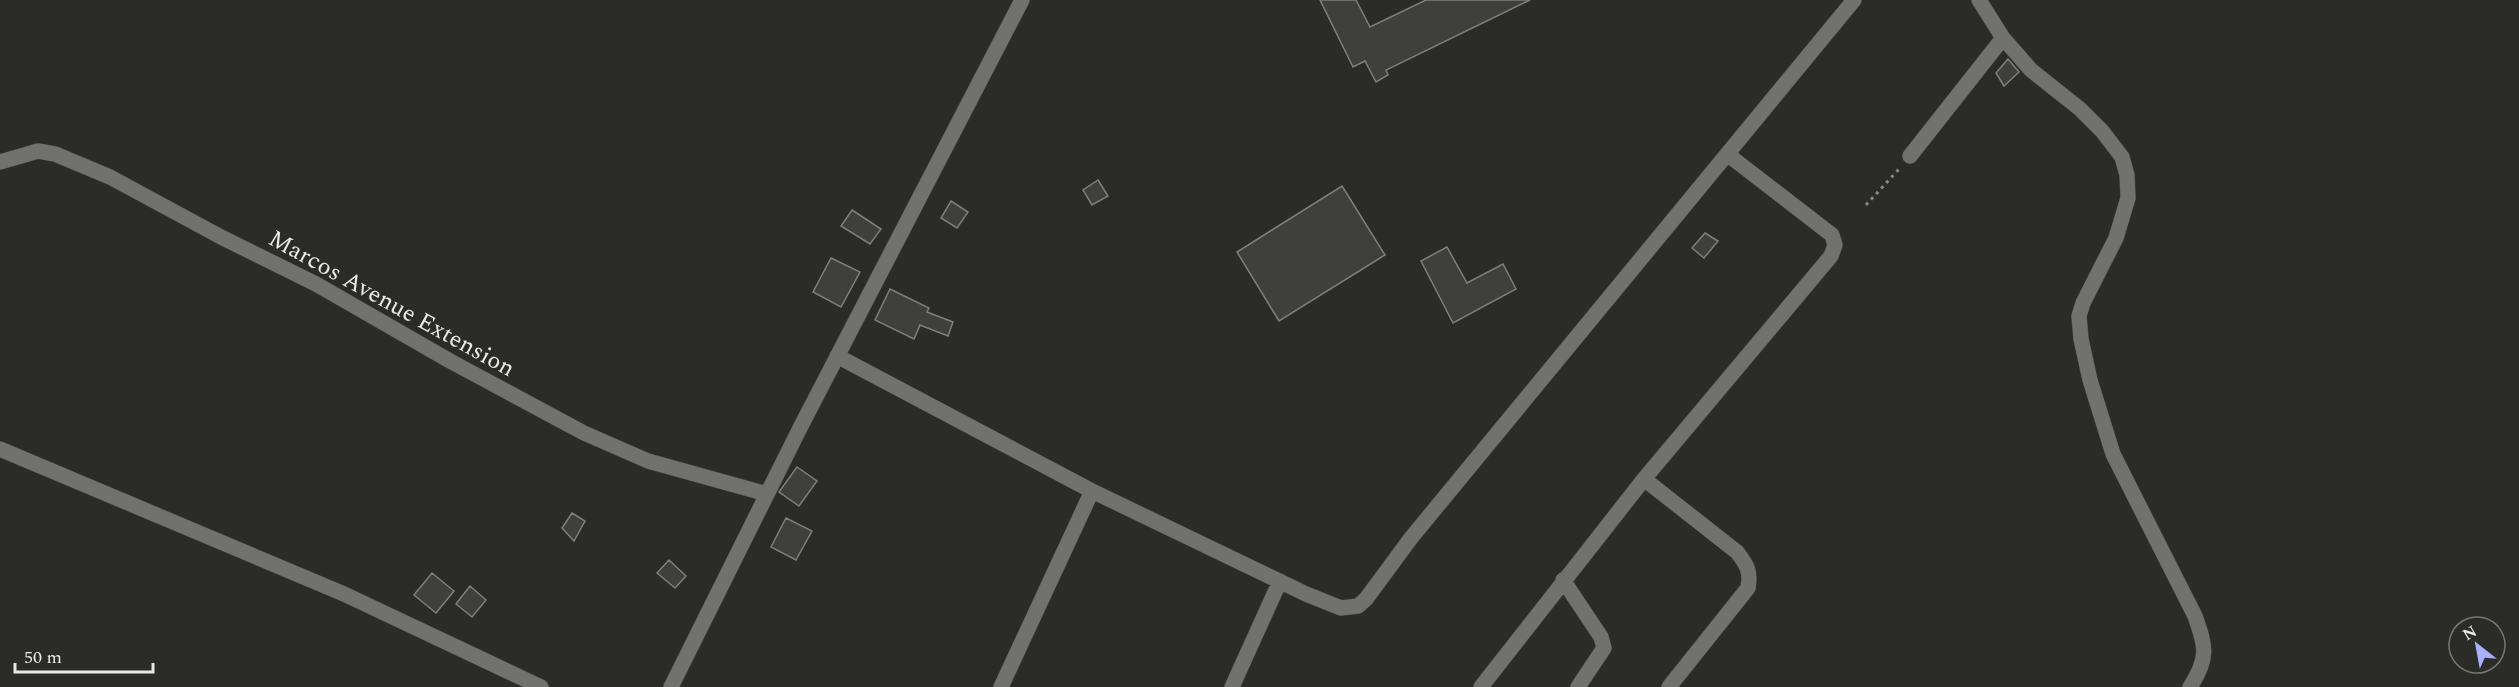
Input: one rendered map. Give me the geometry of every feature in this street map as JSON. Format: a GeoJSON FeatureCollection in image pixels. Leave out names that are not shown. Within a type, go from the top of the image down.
{"type":"FeatureCollection","features":[{"type":"Feature","properties":{"kind":"street"},"geometry":{"type":"LineString","coordinates":[[671,687],[766,494],[1022,0]]}},
{"type":"Feature","properties":{"kind":"street"},"geometry":{"type":"LineString","coordinates":[[837,356],[1092,491],[1341,608],[1358,606],[1366,599],[1411,538],[1854,0]]}},
{"type":"Feature","properties":{"kind":"street"},"geometry":{"type":"LineString","coordinates":[[1979,0],[2003,38],[2031,70],[2102,131],[2122,157],[2127,175],[2128,198],[2124,218],[2083,303],[2079,316],[2081,339],[2090,380],[2113,454],[2190,606],[2203,638],[2204,655],[2201,670],[2190,687]]}},
{"type":"Feature","properties":{"kind":"street"},"geometry":{"type":"LineString","coordinates":[[1910,156],[2003,38]]}},
{"type":"Feature","properties":{"kind":"street","name":"Marcos Avenue Extension"},"geometry":{"type":"LineString","coordinates":[[0,162],[38,151],[55,154],[102,173],[316,284],[450,361],[594,438],[648,461],[766,494]]}},
{"type":"Feature","properties":{"kind":"street"},"geometry":{"type":"LineString","coordinates":[[1481,687],[1644,479],[1831,256],[1835,245],[1832,235],[1727,154]]}},
{"type":"Feature","properties":{"kind":"street"},"geometry":{"type":"LineString","coordinates":[[0,449],[344,594],[541,687]]}},
{"type":"Feature","properties":{"kind":"street"},"geometry":{"type":"LineString","coordinates":[[1644,479],[1737,552],[1747,565],[1750,574],[1748,588],[1669,687]]}},
{"type":"Feature","properties":{"kind":"street"},"geometry":{"type":"LineString","coordinates":[[1001,687],[1092,491]]}},
{"type":"Feature","properties":{"kind":"street"},"geometry":{"type":"LineString","coordinates":[[1563,580],[1594,624],[1604,648],[1578,687]]}},
{"type":"Feature","properties":{"kind":"street"},"geometry":{"type":"LineString","coordinates":[[1232,687],[1280,581]]}},
{"type":"Feature","properties":{"kind":"path"},"geometry":{"type":"LineString","coordinates":[[1866,206],[1910,156]]}},
{"type":"Feature","properties":{"kind":"building"},"geometry":{"type":"Polygon","coordinates":[[[1320,0],[1356,0],[1370,27],[1426,0],[1530,0],[1386,70],[1388,75],[1376,82],[1365,61],[1353,67],[1320,0]]]}},
{"type":"Feature","properties":{"kind":"building"},"geometry":{"type":"Polygon","coordinates":[[[2008,59],[2019,72],[2004,86],[1996,73],[2008,59]]]}},
{"type":"Feature","properties":{"kind":"building"},"geometry":{"type":"Polygon","coordinates":[[[1098,180],[1108,196],[1092,205],[1083,190],[1098,180]]]}},
{"type":"Feature","properties":{"kind":"building"},"geometry":{"type":"Polygon","coordinates":[[[1342,186],[1385,255],[1279,321],[1237,252],[1342,186]]]}},
{"type":"Feature","properties":{"kind":"building"},"geometry":{"type":"Polygon","coordinates":[[[951,201],[968,212],[957,228],[941,218],[951,201]]]}},
{"type":"Feature","properties":{"kind":"building"},"geometry":{"type":"Polygon","coordinates":[[[852,210],[881,229],[870,244],[841,226],[852,210]]]}},
{"type":"Feature","properties":{"kind":"building"},"geometry":{"type":"Polygon","coordinates":[[[1705,233],[1718,241],[1704,258],[1692,248],[1705,233]]]}},
{"type":"Feature","properties":{"kind":"building"},"geometry":{"type":"Polygon","coordinates":[[[1447,247],[1467,283],[1503,264],[1516,289],[1453,323],[1421,261],[1447,247]]]}},
{"type":"Feature","properties":{"kind":"building"},"geometry":{"type":"Polygon","coordinates":[[[831,258],[860,272],[841,307],[813,292],[831,258]]]}},
{"type":"Feature","properties":{"kind":"building"},"geometry":{"type":"Polygon","coordinates":[[[890,289],[929,308],[927,312],[953,322],[948,336],[920,325],[914,339],[875,320],[890,289]]]}},
{"type":"Feature","properties":{"kind":"building"},"geometry":{"type":"Polygon","coordinates":[[[797,467],[817,481],[799,506],[779,492],[797,467]]]}},
{"type":"Feature","properties":{"kind":"building"},"geometry":{"type":"Polygon","coordinates":[[[572,513],[585,521],[574,541],[562,528],[572,513]]]}},
{"type":"Feature","properties":{"kind":"building"},"geometry":{"type":"Polygon","coordinates":[[[786,518],[812,531],[796,560],[771,547],[786,518]]]}},
{"type":"Feature","properties":{"kind":"building"},"geometry":{"type":"Polygon","coordinates":[[[669,560],[686,576],[675,588],[657,573],[669,560]]]}},
{"type":"Feature","properties":{"kind":"building"},"geometry":{"type":"Polygon","coordinates":[[[432,573],[454,591],[436,613],[414,595],[432,573]]]}},
{"type":"Feature","properties":{"kind":"building"},"geometry":{"type":"Polygon","coordinates":[[[470,586],[486,600],[472,617],[456,604],[470,586]]]}}]}
